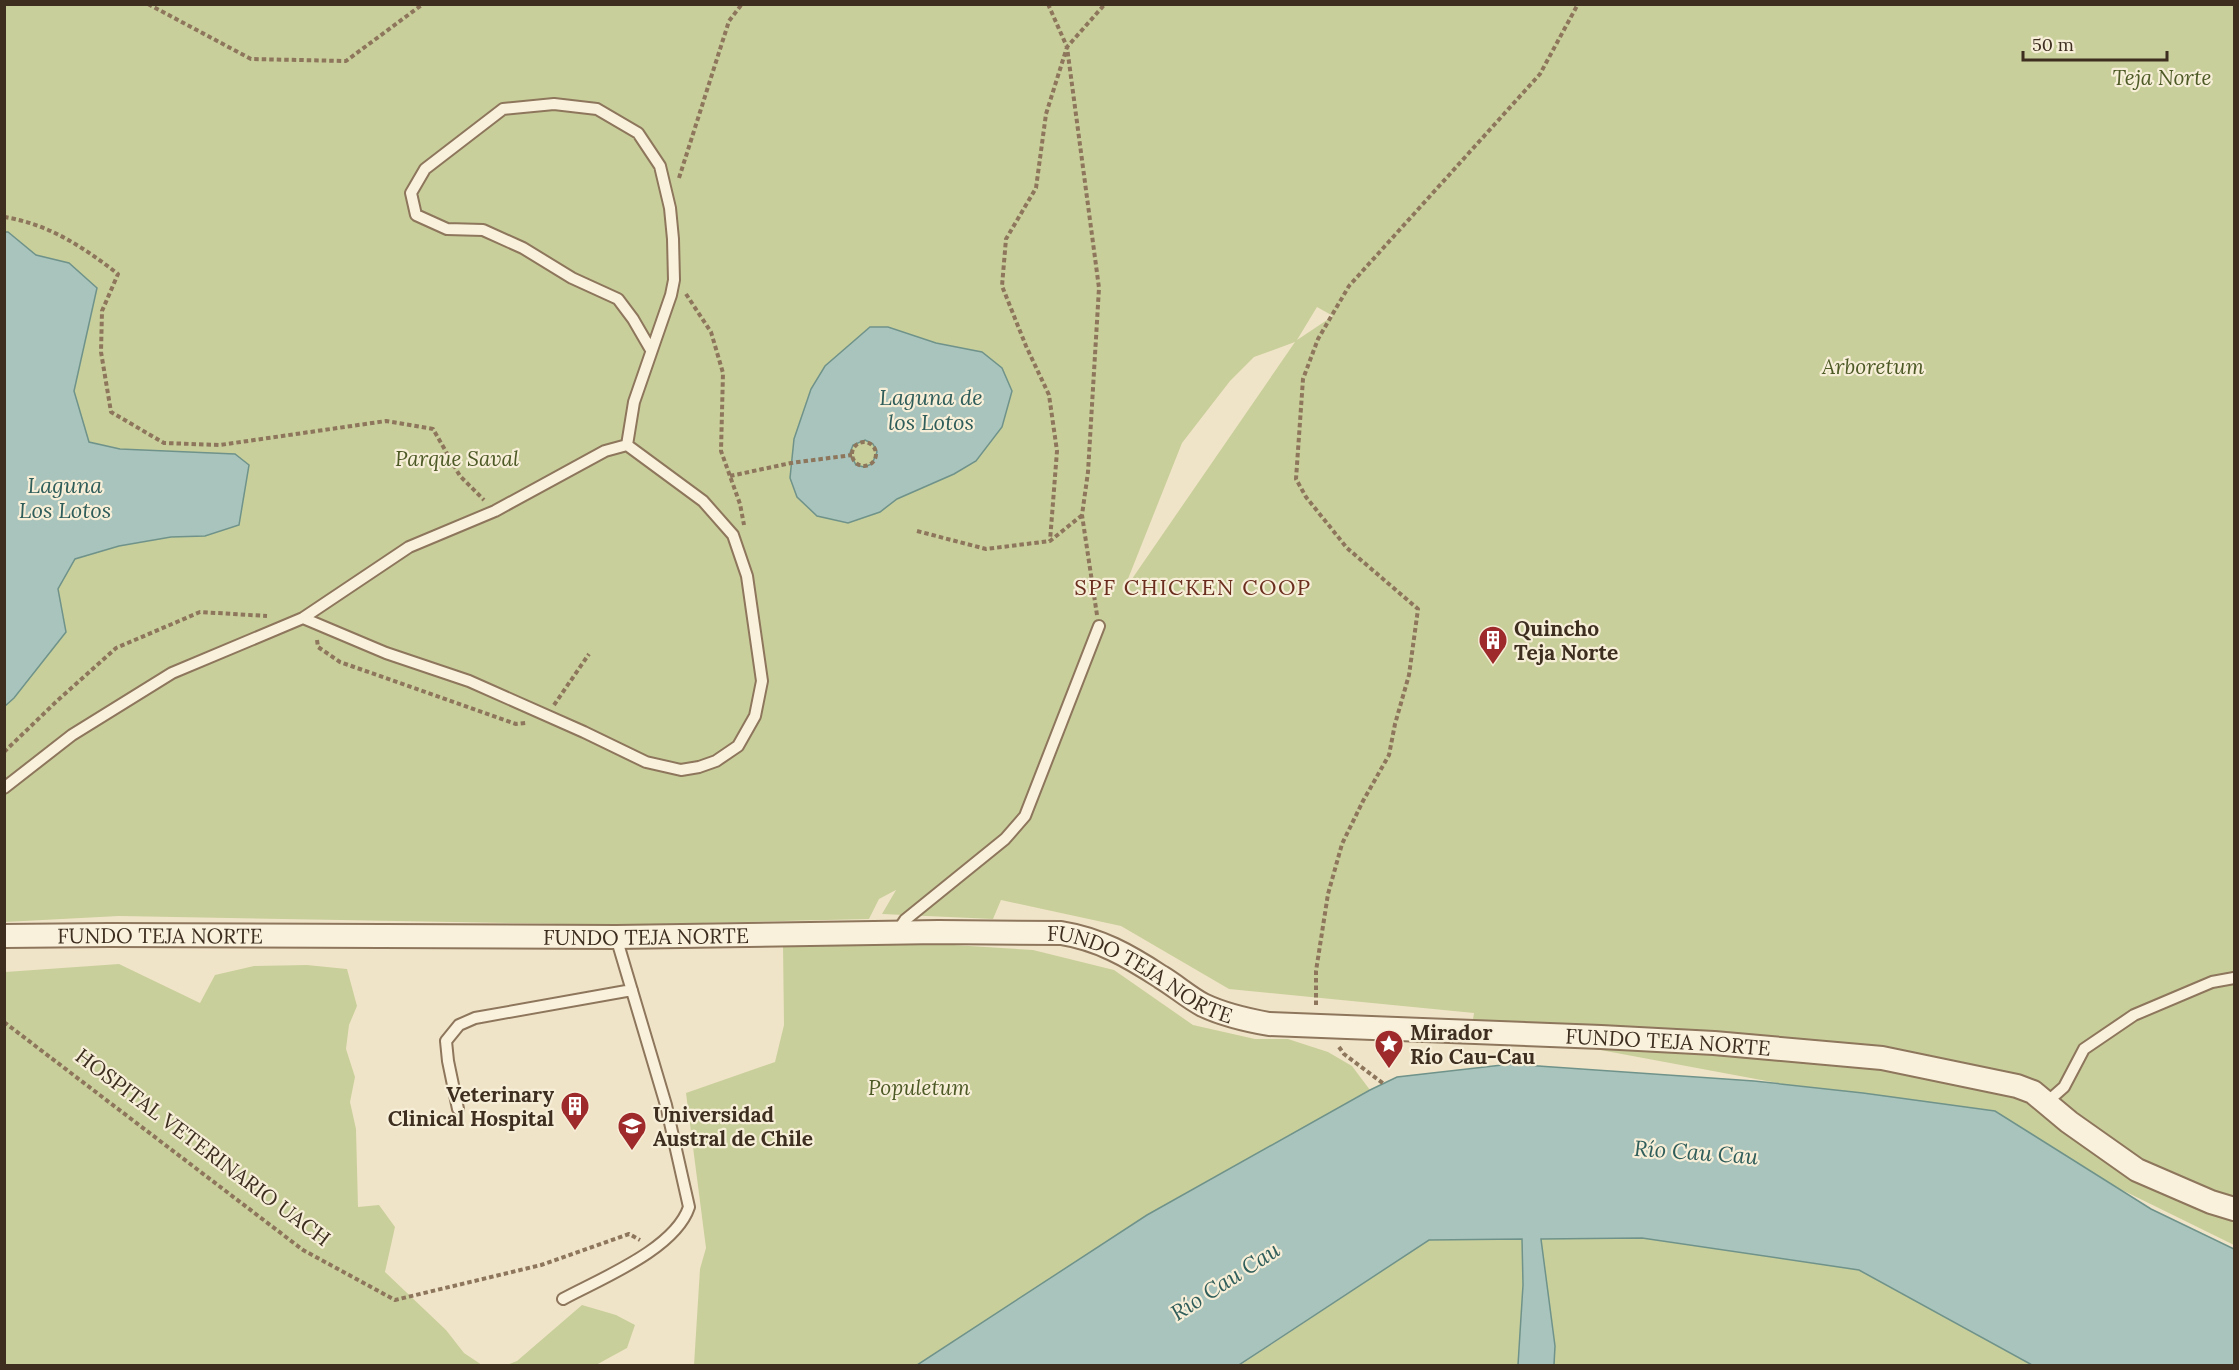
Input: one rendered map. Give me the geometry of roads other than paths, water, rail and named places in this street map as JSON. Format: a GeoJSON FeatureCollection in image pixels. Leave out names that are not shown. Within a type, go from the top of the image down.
{"type":"FeatureCollection","features":[{"type":"Feature","properties":{"kind":"street","name":"FUNDO TEJA NORTE"},"geometry":{"type":"LineString","coordinates":[[4,936],[616,937],[896,933],[1044,933],[1078,936],[1108,946],[1164,978],[1190,997],[1225,1014],[1269,1024],[1601,1036],[1882,1058],[2017,1086],[2033,1092],[2069,1122],[2138,1170],[2211,1202],[2235,1209]]}},
{"type":"Feature","properties":{"kind":"lane"},"geometry":{"type":"LineString","coordinates":[[627,445],[633,402],[671,295],[674,280],[674,239],[670,208],[660,166],[638,133],[597,109],[554,104],[503,109],[425,169],[411,193],[416,215],[447,229],[483,230],[523,248],[572,278],[618,299],[651,350]]}},
{"type":"Feature","properties":{"kind":"lane"},"geometry":{"type":"LineString","coordinates":[[4,788],[72,735],[172,674],[303,618],[409,547],[495,511],[605,451],[627,445]]}},
{"type":"Feature","properties":{"kind":"lane"},"geometry":{"type":"LineString","coordinates":[[303,618],[386,653],[469,681],[646,762],[681,770],[699,768],[717,761],[738,746],[754,716],[762,681],[747,576],[733,535],[703,501],[627,445]]}},
{"type":"Feature","properties":{"kind":"lane"},"geometry":{"type":"LineString","coordinates":[[896,933],[905,920],[1005,839],[1025,816],[1099,626]]}},
{"type":"Feature","properties":{"kind":"lane"},"geometry":{"type":"LineString","coordinates":[[563,1299],[657,1248],[674,1233],[685,1219],[689,1207],[666,1106],[616,937]]}},
{"type":"Feature","properties":{"kind":"lane"},"geometry":{"type":"LineString","coordinates":[[2047,1102],[2064,1087],[2084,1049],[2134,1016],[2212,982],[2235,978]]}},
{"type":"Feature","properties":{"kind":"lane"},"geometry":{"type":"LineString","coordinates":[[458,1109],[446,1041],[459,1025],[476,1018],[632,990]]}},
{"type":"Feature","properties":{"kind":"water","name":"Laguna Los Lotos"},"geometry":{"type":"Polygon","coordinates":[[[5,232],[36,255],[69,263],[97,288],[74,391],[89,442],[120,449],[235,454],[249,465],[239,525],[205,536],[171,537],[119,546],[75,559],[58,589],[66,632],[14,698],[5,706],[5,232]]]}},
{"type":"Feature","properties":{"kind":"water","name":"Laguna de los Lotos"},"geometry":{"type":"Polygon","coordinates":[[[870,327],[888,327],[936,343],[982,352],[1002,368],[1012,391],[1002,427],[976,461],[954,474],[897,499],[880,512],[848,523],[817,516],[797,497],[790,478],[794,439],[811,389],[825,366],[870,327]],[[865,440],[853,445],[850,453],[856,465],[864,467],[872,464],[877,452],[873,444],[865,440]]]}},
{"type":"Feature","properties":{"kind":"water","name":"Río Cau Cau"},"geometry":{"type":"Polygon","coordinates":[[[1511,1064],[1754,1081],[1995,1111],[2151,1209],[2234,1249],[2234,1365],[2032,1365],[1859,1270],[1642,1238],[1541,1239],[1555,1346],[1554,1365],[1518,1365],[1523,1285],[1522,1239],[1429,1240],[1239,1365],[917,1365],[1147,1215],[1370,1090],[1397,1077],[1511,1064]]]}},
{"type":"Feature","properties":{"kind":"place","name":"Quincho Teja Norte"},"geometry":{"type":"Point","coordinates":[1493,666]}},
{"type":"Feature","properties":{"kind":"place","name":"Mirador Río Cau-Cau"},"geometry":{"type":"Point","coordinates":[1389,1070]}},
{"type":"Feature","properties":{"kind":"place","name":"Veterinary Clinical Hospital"},"geometry":{"type":"Point","coordinates":[575,1132]}},
{"type":"Feature","properties":{"kind":"place","name":"Universidad Austral de Chile"},"geometry":{"type":"Point","coordinates":[632,1152]}},
{"type":"Feature","properties":{"kind":"district","name":"SPF CHICKEN COOP"},"geometry":{"type":"Point","coordinates":[1193,587]}},
{"type":"Feature","properties":{"kind":"park label","name":"Teja Norte"},"geometry":{"type":"Point","coordinates":[2162,77]}},
{"type":"Feature","properties":{"kind":"park label","name":"Arboretum"},"geometry":{"type":"Point","coordinates":[1873,366]}},
{"type":"Feature","properties":{"kind":"park label","name":"Parque Saval"},"geometry":{"type":"Point","coordinates":[457,458]}},
{"type":"Feature","properties":{"kind":"park label","name":"Populetum"},"geometry":{"type":"Point","coordinates":[919,1087]}}]}
